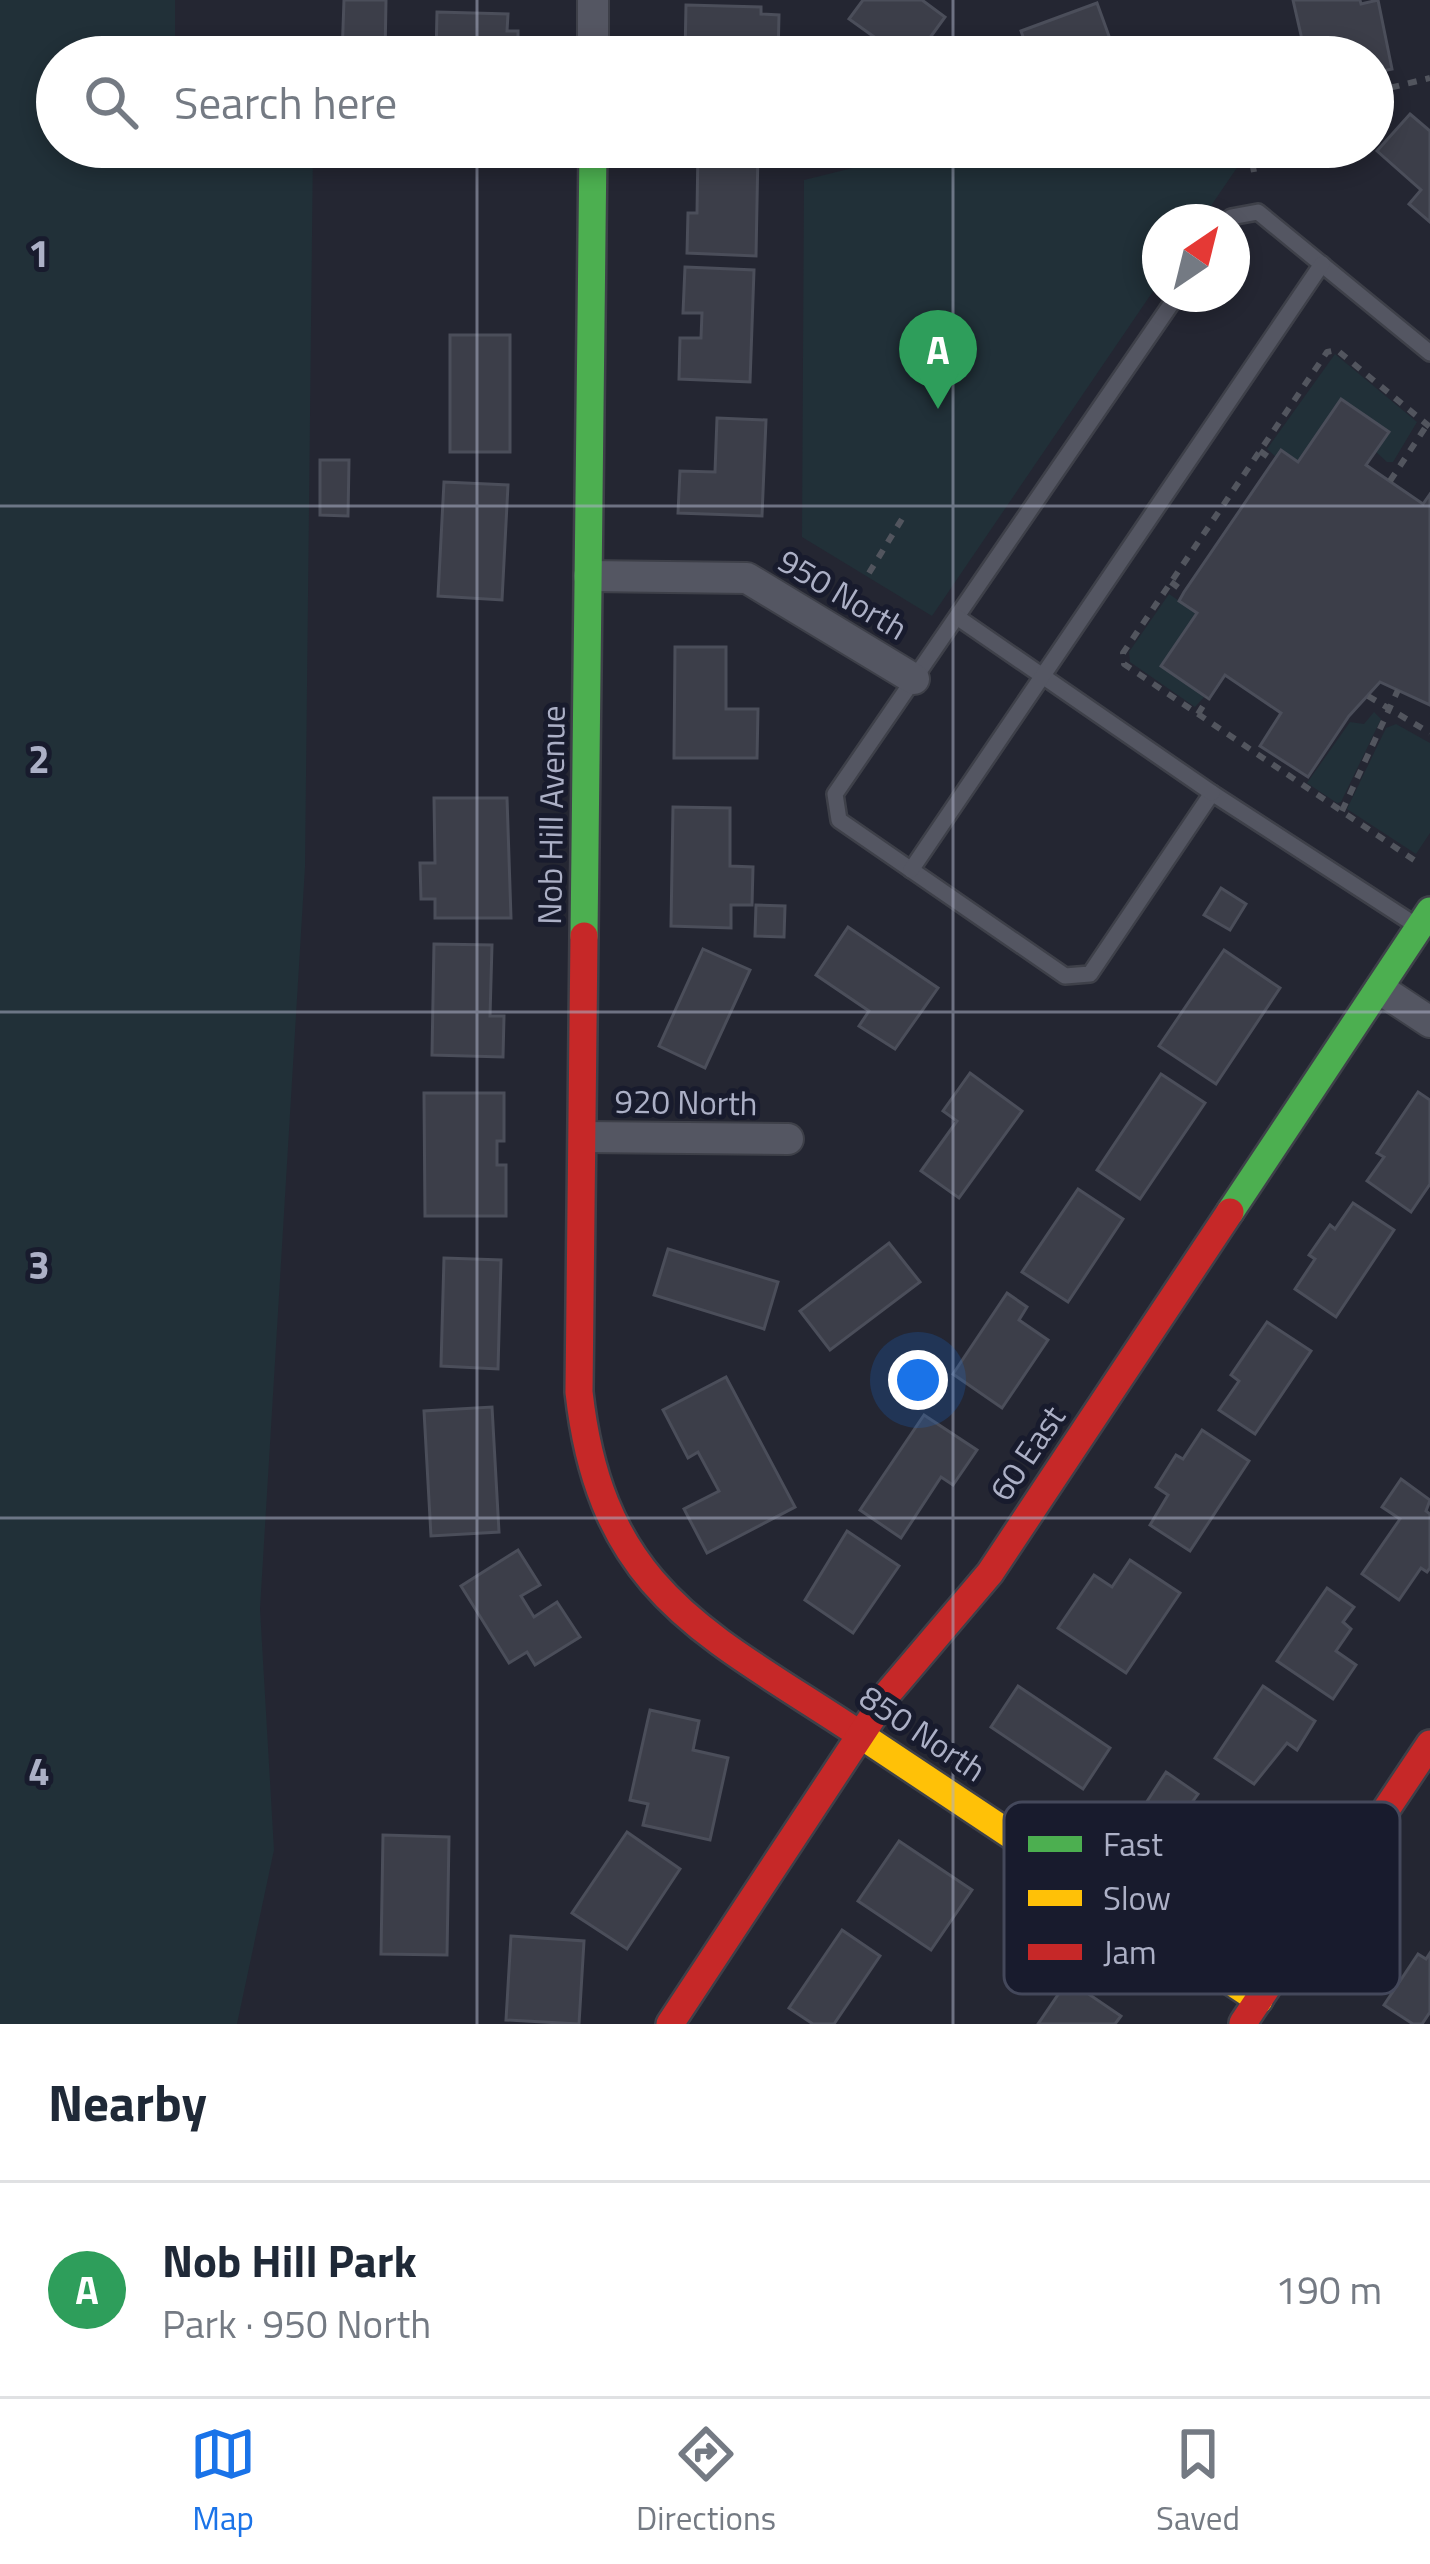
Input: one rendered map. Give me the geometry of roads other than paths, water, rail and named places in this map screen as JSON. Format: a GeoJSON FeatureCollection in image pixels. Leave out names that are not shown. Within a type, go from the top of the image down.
{"type":"FeatureCollection","features":[{"type":"Feature","properties":{"kind":"street"},"geometry":{"type":"LineString","coordinates":[[593,0],[593,36]]}},
{"type":"Feature","properties":{"kind":"street","name":"Nob Hill Avenue"},"geometry":{"type":"LineString","coordinates":[[593,168],[579,1392],[594,1483]]}},
{"type":"Feature","properties":{"kind":"street","name":"950 North"},"geometry":{"type":"LineString","coordinates":[[590,576],[747,578],[914,679]]}},
{"type":"Feature","properties":{"kind":"street","name":"60 East"},"geometry":{"type":"LineString","coordinates":[[670,2024],[889,1692],[990,1573],[1425,919]]}},
{"type":"Feature","properties":{"kind":"street"},"geometry":{"type":"LineString","coordinates":[[1380,989],[1430,1022]]}},
{"type":"Feature","properties":{"kind":"street","name":"920 North"},"geometry":{"type":"LineString","coordinates":[[584,1138],[788,1139]]}},
{"type":"Feature","properties":{"kind":"street","name":"850 North"},"geometry":{"type":"LineString","coordinates":[[594,1483],[620,1540],[658,1591],[722,1644],[1004,1837]]}},
{"type":"Feature","properties":{"kind":"street"},"geometry":{"type":"LineString","coordinates":[[1391,1802],[1430,1744]]}},
{"type":"Feature","properties":{"kind":"street","name":"850 North"},"geometry":{"type":"LineString","coordinates":[[1226,1994],[1251,2012]]}},
{"type":"Feature","properties":{"kind":"lane"},"geometry":{"type":"LineString","coordinates":[[1250,213],[1258,212],[1430,352]]}},
{"type":"Feature","properties":{"kind":"lane"},"geometry":{"type":"LineString","coordinates":[[911,870],[1322,264]]}},
{"type":"Feature","properties":{"kind":"lane"},"geometry":{"type":"LineString","coordinates":[[1166,312],[835,794],[839,820],[1065,976],[1090,974],[1212,793]]}},
{"type":"Feature","properties":{"kind":"lane"},"geometry":{"type":"LineString","coordinates":[[957,617],[1212,793],[1425,919]]}},
{"type":"Feature","properties":{"kind":"place","name":"Nob Hill Park"},"geometry":{"type":"Point","coordinates":[938,409]}}]}
